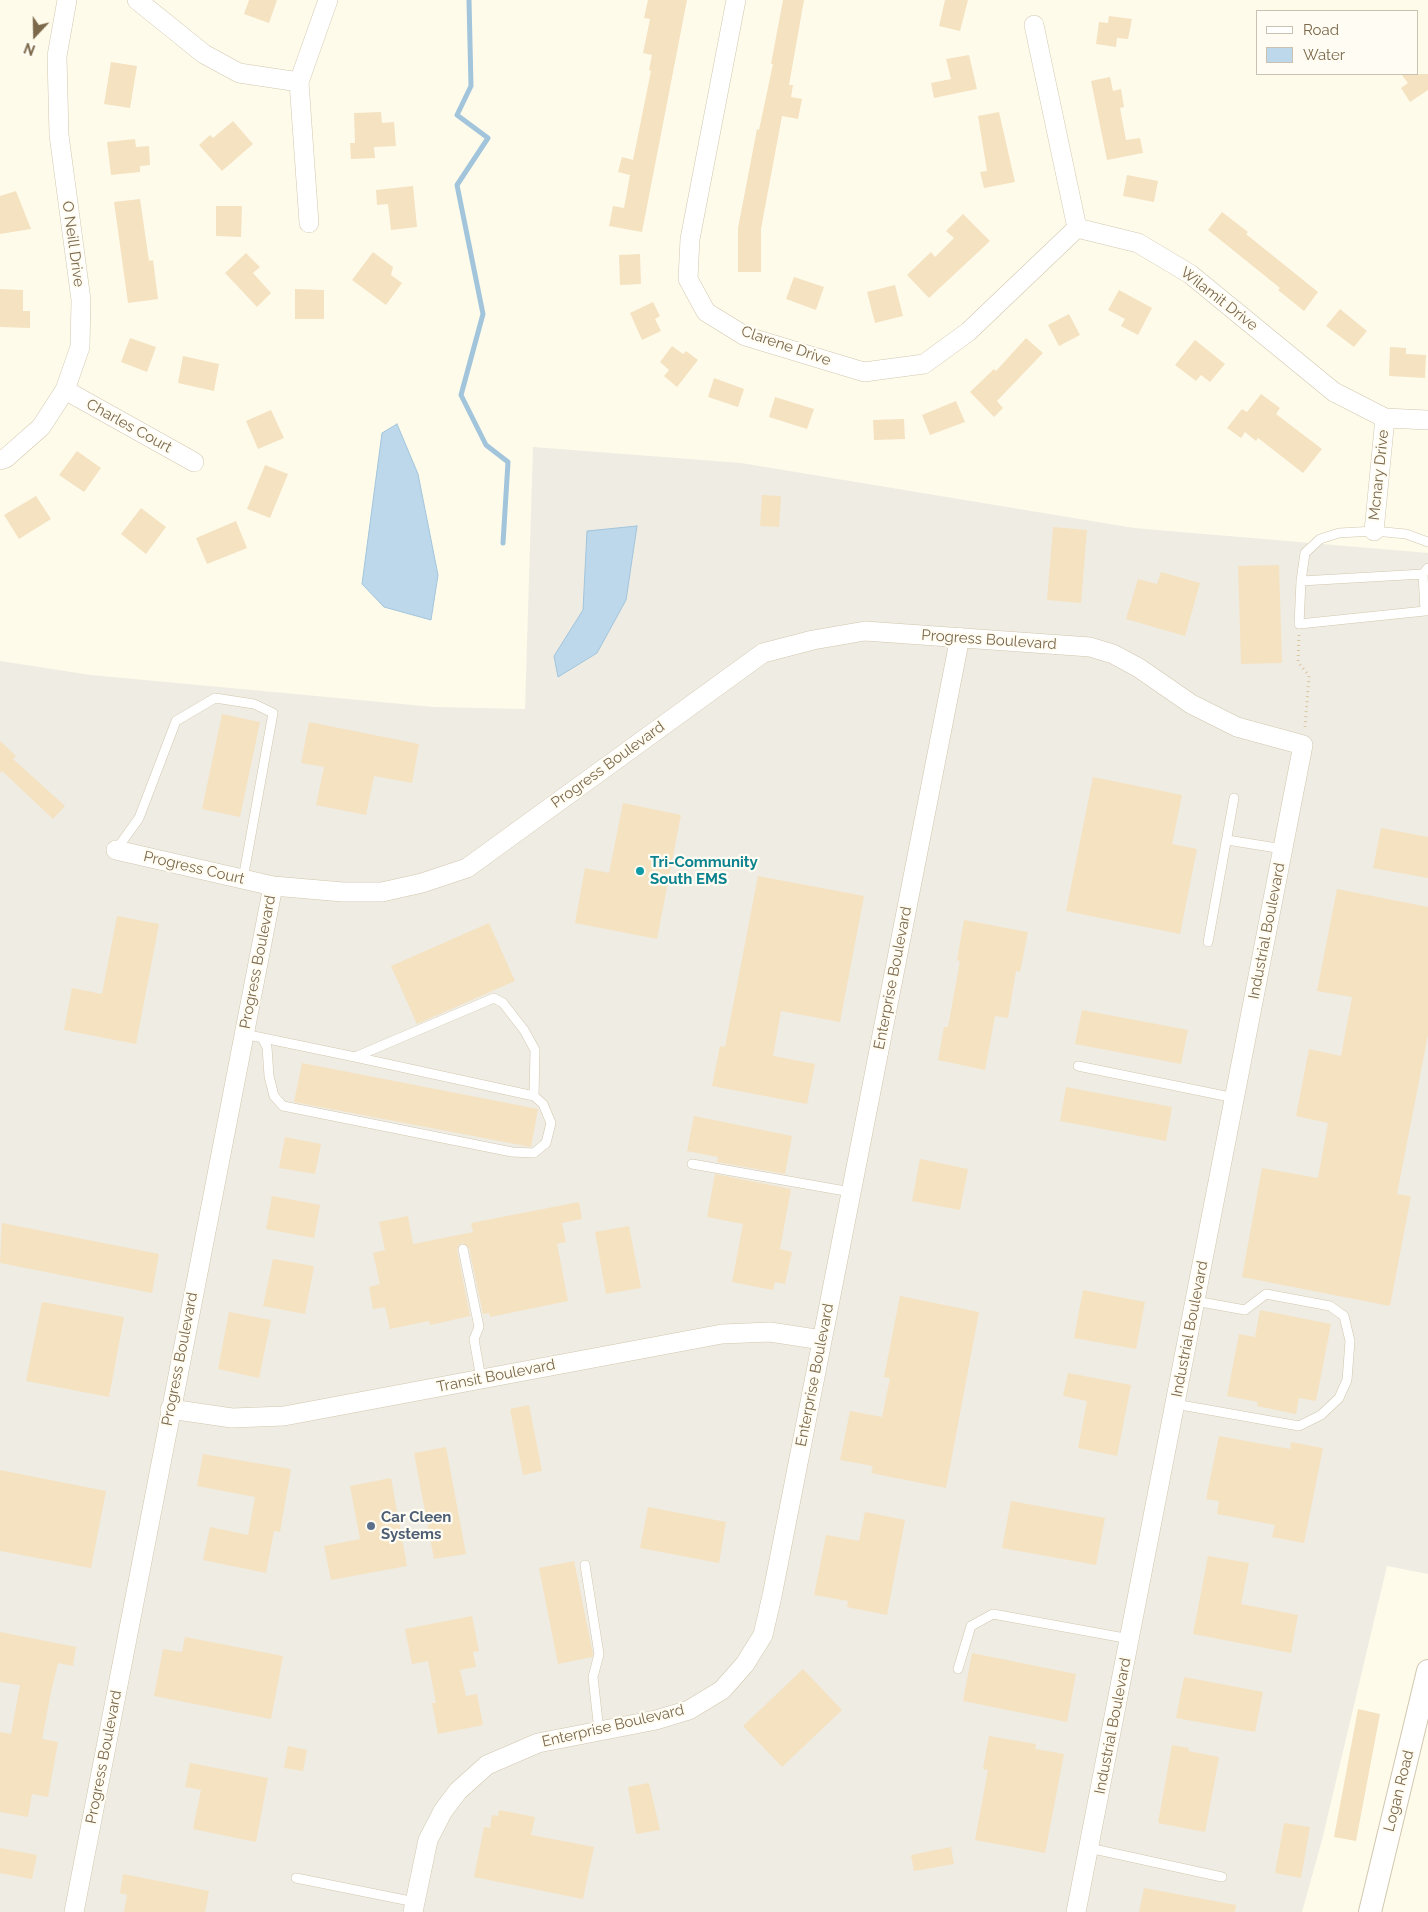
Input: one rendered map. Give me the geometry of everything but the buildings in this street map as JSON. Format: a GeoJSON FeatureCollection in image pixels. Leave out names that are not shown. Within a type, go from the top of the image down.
{"type":"FeatureCollection","features":[{"type":"Feature","properties":{"kind":"street","name":"O Neill Drive"},"geometry":{"type":"LineString","coordinates":[[0,460],[6,458],[41,427],[64,390],[80,347],[81,300],[59,135],[57,56],[67,0]]}},
{"type":"Feature","properties":{"kind":"street"},"geometry":{"type":"LineString","coordinates":[[137,0],[204,54],[239,73],[299,82]]}},
{"type":"Feature","properties":{"kind":"street"},"geometry":{"type":"LineString","coordinates":[[309,223],[299,82],[328,0]]}},
{"type":"Feature","properties":{"kind":"street","name":"Clarene Drive"},"geometry":{"type":"LineString","coordinates":[[736,0],[690,239],[688,280],[706,312],[745,336],[864,372],[924,364],[968,332],[1077,228]]}},
{"type":"Feature","properties":{"kind":"street"},"geometry":{"type":"LineString","coordinates":[[1034,25],[1077,228]]}},
{"type":"Feature","properties":{"kind":"street","name":"Wilamit Drive"},"geometry":{"type":"LineString","coordinates":[[1077,228],[1138,243],[1190,274],[1334,392],[1385,418],[1428,420]]}},
{"type":"Feature","properties":{"kind":"street","name":"Charles Court"},"geometry":{"type":"LineString","coordinates":[[64,390],[194,462]]}},
{"type":"Feature","properties":{"kind":"street","name":"Mcnary Drive"},"geometry":{"type":"LineString","coordinates":[[1374,531],[1385,418]]}},
{"type":"Feature","properties":{"kind":"street","name":"Progress Boulevard"},"geometry":{"type":"LineString","coordinates":[[74,1912],[170,1409],[253,1036],[273,886],[343,892],[382,892],[422,883],[468,868],[763,653],[813,640],[865,631],[1090,648],[1113,654],[1139,668],[1191,704],[1237,727],[1303,745]]}},
{"type":"Feature","properties":{"kind":"street","name":"Enterprise Boulevard"},"geometry":{"type":"LineString","coordinates":[[414,1907],[428,1840],[443,1811],[458,1791],[487,1765],[538,1743],[656,1720],[689,1710],[722,1690],[745,1664],[763,1635],[960,637]]}},
{"type":"Feature","properties":{"kind":"street","name":"Industrial Boulevard"},"geometry":{"type":"LineString","coordinates":[[1076,1912],[1303,745]]}},
{"type":"Feature","properties":{"kind":"street","name":"Progress Court"},"geometry":{"type":"LineString","coordinates":[[116,850],[273,886]]}},
{"type":"Feature","properties":{"kind":"street","name":"Transit Boulevard"},"geometry":{"type":"LineString","coordinates":[[170,1409],[232,1418],[284,1416],[722,1334],[770,1332],[822,1340]]}},
{"type":"Feature","properties":{"kind":"street","name":"Logan Road"},"geometry":{"type":"LineString","coordinates":[[1370,1912],[1428,1670]]}},
{"type":"Feature","properties":{"kind":"lane"},"geometry":{"type":"LineString","coordinates":[[1301,581],[1426,571],[1425,611],[1299,624],[1301,581],[1305,553],[1320,539],[1339,533],[1374,531],[1406,534],[1428,542]]}},
{"type":"Feature","properties":{"kind":"lane"},"geometry":{"type":"LineString","coordinates":[[116,850],[139,818],[176,721],[215,698],[254,704],[273,712],[242,879]]}},
{"type":"Feature","properties":{"kind":"lane"},"geometry":{"type":"LineString","coordinates":[[1208,942],[1234,798]]}},
{"type":"Feature","properties":{"kind":"lane"},"geometry":{"type":"LineString","coordinates":[[1227,840],[1283,849]]}},
{"type":"Feature","properties":{"kind":"lane"},"geometry":{"type":"LineString","coordinates":[[356,1058],[494,998],[503,1003],[524,1030],[534,1050],[534,1096]]}},
{"type":"Feature","properties":{"kind":"lane"},"geometry":{"type":"LineString","coordinates":[[253,1036],[534,1096],[543,1104],[551,1123],[546,1143],[534,1153],[512,1152],[283,1106],[274,1096],[269,1076],[267,1047],[253,1036]]}},
{"type":"Feature","properties":{"kind":"lane"},"geometry":{"type":"LineString","coordinates":[[1078,1066],[1235,1098]]}},
{"type":"Feature","properties":{"kind":"lane"},"geometry":{"type":"LineString","coordinates":[[692,1164],[851,1192]]}},
{"type":"Feature","properties":{"kind":"lane"},"geometry":{"type":"LineString","coordinates":[[463,1250],[479,1327],[474,1339],[481,1379]]}},
{"type":"Feature","properties":{"kind":"lane"},"geometry":{"type":"LineString","coordinates":[[1175,1404],[1299,1426],[1321,1415],[1339,1398],[1347,1380],[1350,1341],[1344,1316],[1330,1306],[1266,1294],[1245,1310],[1195,1301]]}},
{"type":"Feature","properties":{"kind":"lane"},"geometry":{"type":"LineString","coordinates":[[585,1565],[599,1654],[593,1677],[599,1731]]}},
{"type":"Feature","properties":{"kind":"lane"},"geometry":{"type":"LineString","coordinates":[[958,1669],[971,1626],[993,1614],[1130,1639]]}},
{"type":"Feature","properties":{"kind":"lane"},"geometry":{"type":"LineString","coordinates":[[1089,1848],[1222,1878]]}},
{"type":"Feature","properties":{"kind":"lane"},"geometry":{"type":"LineString","coordinates":[[296,1878],[414,1907]]}},
{"type":"Feature","properties":{"kind":"path"},"geometry":{"type":"LineString","coordinates":[[1299,624],[1298,662],[1309,676],[1303,745]]}},
{"type":"Feature","properties":{"kind":"shaded area"},"geometry":{"type":"Polygon","coordinates":[[[533,447],[741,463],[1134,528],[1428,553],[1428,1574],[1387,1566],[1322,1840],[1302,1912],[0,1912],[0,661],[91,675],[434,707],[525,709],[533,447]]]}},
{"type":"Feature","properties":{"kind":"water"},"geometry":{"type":"Polygon","coordinates":[[[397,424],[418,474],[438,575],[431,620],[384,607],[362,584],[382,433],[397,424]]]}},
{"type":"Feature","properties":{"kind":"water"},"geometry":{"type":"Polygon","coordinates":[[[637,526],[626,600],[597,653],[558,677],[554,656],[583,610],[587,531],[637,526]]]}},
{"type":"Feature","properties":{"kind":"waterway"},"geometry":{"type":"LineString","coordinates":[[469,0],[471,86],[457,115],[488,138],[457,185],[483,314],[461,395],[486,445],[508,462],[503,543]]}},
{"type":"Feature","properties":{"kind":"place","name":"Tri-Community South EMS"},"geometry":{"type":"Point","coordinates":[640,871]}},
{"type":"Feature","properties":{"kind":"place","name":"Car Cleen Systems"},"geometry":{"type":"Point","coordinates":[371,1526]}}]}
